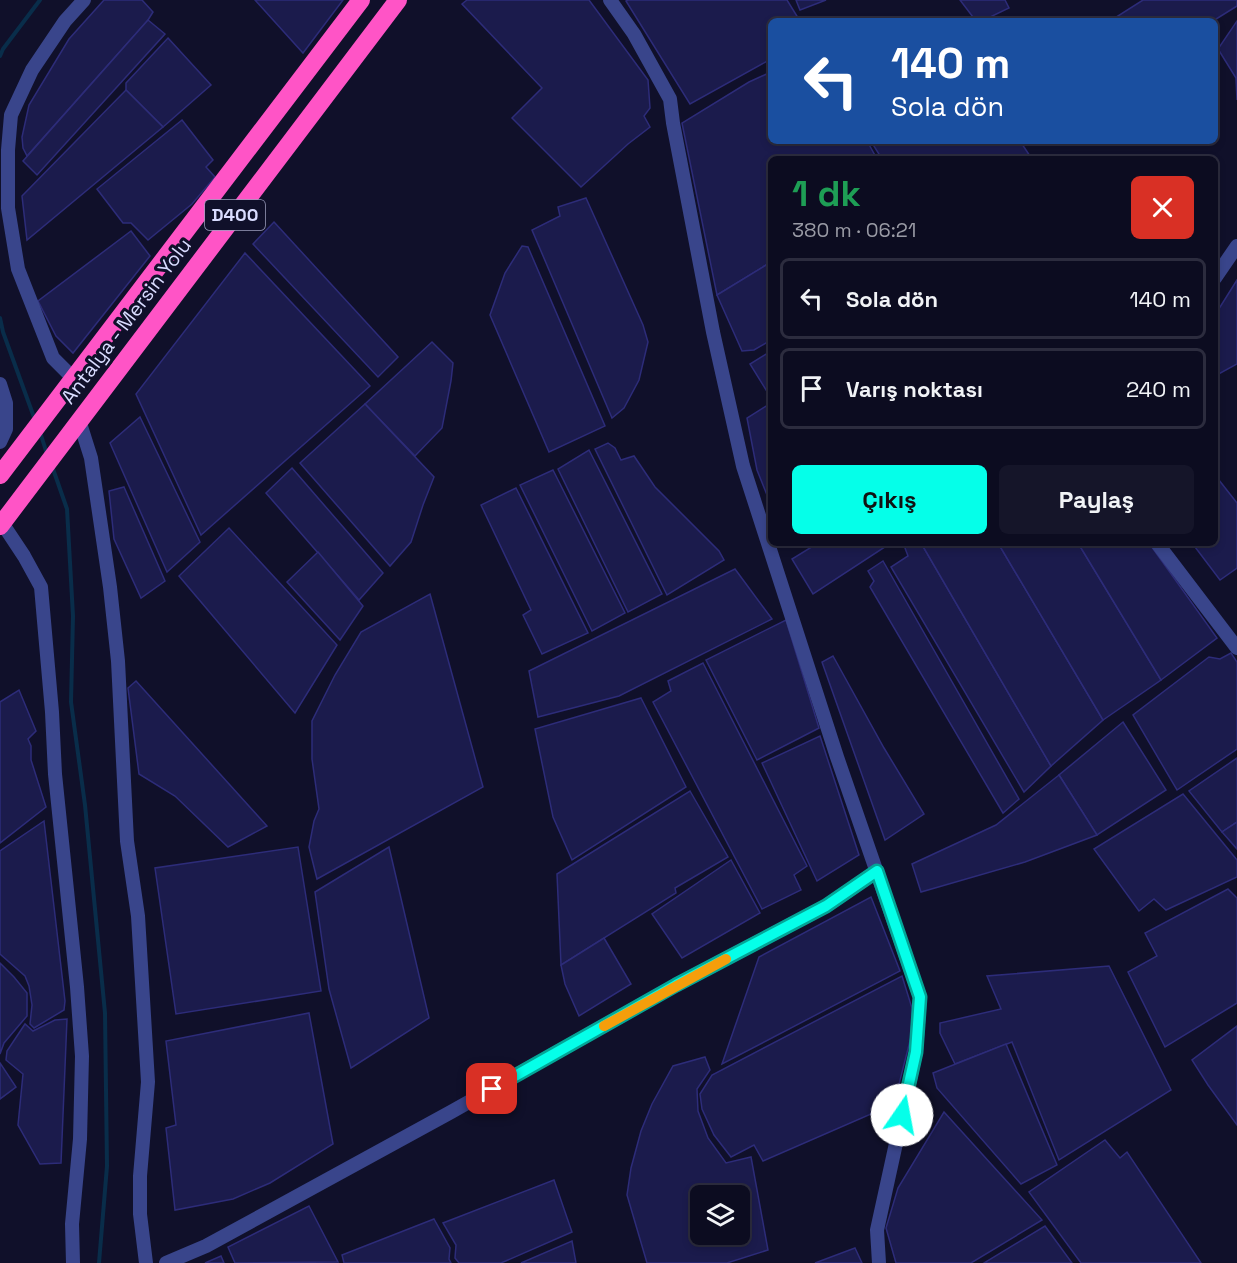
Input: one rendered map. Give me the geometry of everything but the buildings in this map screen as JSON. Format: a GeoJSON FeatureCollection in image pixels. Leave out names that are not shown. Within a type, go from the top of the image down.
{"type":"FeatureCollection","features":[{"type":"Feature","properties":{"kind":"highway","name":"Antalya - Mersin Yolu"},"geometry":{"type":"LineString","coordinates":[[3,471],[361,0]]}},
{"type":"Feature","properties":{"kind":"highway","name":"Antalya - Mersin Yolu"},"geometry":{"type":"LineString","coordinates":[[1,524],[398,0]]}},
{"type":"Feature","properties":{"kind":"street"},"geometry":{"type":"LineString","coordinates":[[73,378],[53,358],[18,269],[8,208],[8,150],[11,115],[32,70],[64,21],[84,0]]}},
{"type":"Feature","properties":{"kind":"street"},"geometry":{"type":"LineString","coordinates":[[610,0],[634,34],[670,99],[713,332],[743,466],[768,543]]}},
{"type":"Feature","properties":{"kind":"street"},"geometry":{"type":"LineString","coordinates":[[1218,274],[1237,246]]}},
{"type":"Feature","properties":{"kind":"street"},"geometry":{"type":"LineString","coordinates":[[0,384],[6,403],[6,429],[0,442]]}},
{"type":"Feature","properties":{"kind":"street"},"geometry":{"type":"LineString","coordinates":[[76,424],[91,458],[110,587],[118,661],[127,841],[138,916],[148,1082],[140,1176],[140,1214],[146,1263]]}},
{"type":"Feature","properties":{"kind":"street"},"geometry":{"type":"LineString","coordinates":[[1,524],[24,556],[41,587],[55,774],[82,1056],[80,1139],[72,1224],[73,1263]]}},
{"type":"Feature","properties":{"kind":"street"},"geometry":{"type":"LineString","coordinates":[[769,546],[837,757],[920,997],[916,1052],[876,1230],[879,1263]]}},
{"type":"Feature","properties":{"kind":"street"},"geometry":{"type":"LineString","coordinates":[[1159,546],[1237,648]]}},
{"type":"Feature","properties":{"kind":"street"},"geometry":{"type":"LineString","coordinates":[[166,1263],[206,1246],[676,985],[826,906],[877,871]]}},
{"type":"Feature","properties":{"kind":"waterway"},"geometry":{"type":"LineString","coordinates":[[0,56],[40,0]]}},
{"type":"Feature","properties":{"kind":"waterway"},"geometry":{"type":"LineString","coordinates":[[0,318],[35,420]]}},
{"type":"Feature","properties":{"kind":"waterway"},"geometry":{"type":"LineString","coordinates":[[40,432],[47,454]]}},
{"type":"Feature","properties":{"kind":"waterway"},"geometry":{"type":"LineString","coordinates":[[52,466],[67,509],[73,616],[71,702],[85,805],[105,1013],[107,1166],[99,1263]]}},
{"type":"Feature","properties":{"kind":"slow traffic"},"geometry":{"type":"LineString","coordinates":[[604,1026],[726,959]]}},
{"type":"Feature","properties":{"kind":"route"},"geometry":{"type":"LineString","coordinates":[[492,1089],[676,985],[826,906],[877,871],[920,997],[916,1052],[902,1115]]}}]}
